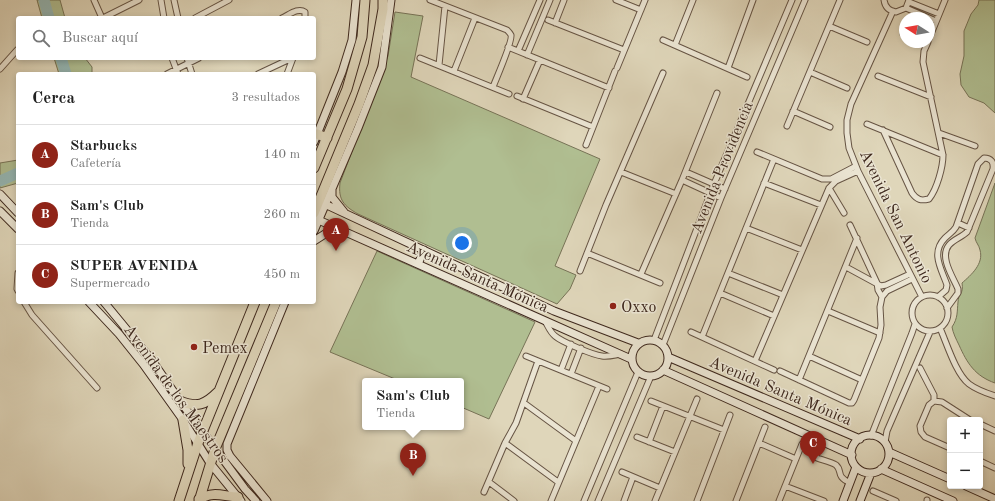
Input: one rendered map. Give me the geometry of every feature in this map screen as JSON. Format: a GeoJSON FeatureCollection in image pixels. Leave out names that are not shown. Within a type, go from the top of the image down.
{"type":"FeatureCollection","features":[{"type":"Feature","properties":{"kind":"highway"},"geometry":{"type":"LineString","coordinates":[[316,163],[347,89],[362,37],[365,0]]}},
{"type":"Feature","properties":{"kind":"highway"},"geometry":{"type":"LineString","coordinates":[[316,217],[319,202],[359,104],[378,66],[383,0]]}},
{"type":"Feature","properties":{"kind":"highway"},"geometry":{"type":"LineString","coordinates":[[316,138],[327,138]]}},
{"type":"Feature","properties":{"kind":"highway"},"geometry":{"type":"LineString","coordinates":[[179,501],[198,443],[254,304]]}},
{"type":"Feature","properties":{"kind":"highway"},"geometry":{"type":"LineString","coordinates":[[199,500],[215,449],[230,424],[279,306]]}},
{"type":"Feature","properties":{"kind":"highway"},"geometry":{"type":"LineString","coordinates":[[180,401],[187,404],[198,405],[208,401],[220,390]]}},
{"type":"Feature","properties":{"kind":"highway"},"geometry":{"type":"LineString","coordinates":[[183,420],[188,450],[187,477]]}},
{"type":"Feature","properties":{"kind":"highway"},"geometry":{"type":"LineString","coordinates":[[199,500],[209,494],[239,499]]}},
{"type":"Feature","properties":{"kind":"street"},"geometry":{"type":"LineString","coordinates":[[94,0],[101,16]]}},
{"type":"Feature","properties":{"kind":"street"},"geometry":{"type":"LineString","coordinates":[[106,16],[140,0]]}},
{"type":"Feature","properties":{"kind":"street"},"geometry":{"type":"LineString","coordinates":[[161,0],[164,16]]}},
{"type":"Feature","properties":{"kind":"street"},"geometry":{"type":"LineString","coordinates":[[174,0],[178,16]]}},
{"type":"Feature","properties":{"kind":"street"},"geometry":{"type":"LineString","coordinates":[[199,16],[229,0]]}},
{"type":"Feature","properties":{"kind":"street"},"geometry":{"type":"LineString","coordinates":[[316,138],[342,72],[352,40],[356,0]]}},
{"type":"Feature","properties":{"kind":"street"},"geometry":{"type":"LineString","coordinates":[[319,202],[332,188],[358,128],[378,66],[392,0]]}},
{"type":"Feature","properties":{"kind":"street"},"geometry":{"type":"LineString","coordinates":[[430,0],[510,33],[511,38],[508,48],[492,87]]}},
{"type":"Feature","properties":{"kind":"street"},"geometry":{"type":"LineString","coordinates":[[518,51],[540,0]]}},
{"type":"Feature","properties":{"kind":"street"},"geometry":{"type":"LineString","coordinates":[[527,55],[550,0]]}},
{"type":"Feature","properties":{"kind":"street"},"geometry":{"type":"LineString","coordinates":[[555,23],[564,0]]}},
{"type":"Feature","properties":{"kind":"street"},"geometry":{"type":"LineString","coordinates":[[616,0],[641,10]]}},
{"type":"Feature","properties":{"kind":"street"},"geometry":{"type":"LineString","coordinates":[[586,146],[645,0]]}},
{"type":"Feature","properties":{"kind":"street"},"geometry":{"type":"LineString","coordinates":[[675,45],[693,0]]}},
{"type":"Feature","properties":{"kind":"street"},"geometry":{"type":"LineString","coordinates":[[728,68],[753,0]]}},
{"type":"Feature","properties":{"kind":"street","name":"Avenida Providencia"},"geometry":{"type":"LineString","coordinates":[[654,340],[714,184],[792,0]]}},
{"type":"Feature","properties":{"kind":"street","name":"Avenida Providencia"},"geometry":{"type":"LineString","coordinates":[[663,345],[721,198],[805,0]]}},
{"type":"Feature","properties":{"kind":"street"},"geometry":{"type":"LineString","coordinates":[[787,126],[840,0]]}},
{"type":"Feature","properties":{"kind":"street"},"geometry":{"type":"LineString","coordinates":[[884,0],[886,6],[893,11],[900,12],[906,8],[909,1],[939,14]]}},
{"type":"Feature","properties":{"kind":"street"},"geometry":{"type":"LineString","coordinates":[[906,8],[936,21],[945,0]]}},
{"type":"Feature","properties":{"kind":"street"},"geometry":{"type":"LineString","coordinates":[[439,65],[445,6]]}},
{"type":"Feature","properties":{"kind":"street"},"geometry":{"type":"LineString","coordinates":[[286,16],[298,10],[302,10],[305,12],[305,16]]}},
{"type":"Feature","properties":{"kind":"street","name":"Avenida San Antonio"},"geometry":{"type":"LineString","coordinates":[[893,11],[851,104],[847,133],[849,148],[857,168],[922,297]]}},
{"type":"Feature","properties":{"kind":"street"},"geometry":{"type":"LineString","coordinates":[[454,71],[475,18]]}},
{"type":"Feature","properties":{"kind":"street"},"geometry":{"type":"LineString","coordinates":[[548,20],[624,50]]}},
{"type":"Feature","properties":{"kind":"street"},"geometry":{"type":"LineString","coordinates":[[829,26],[867,42]]}},
{"type":"Feature","properties":{"kind":"street"},"geometry":{"type":"LineString","coordinates":[[663,40],[747,77]]}},
{"type":"Feature","properties":{"kind":"street"},"geometry":{"type":"LineString","coordinates":[[508,48],[609,88]]}},
{"type":"Feature","properties":{"kind":"street"},"geometry":{"type":"LineString","coordinates":[[882,130],[912,194],[916,198],[923,200],[929,199],[933,194],[943,162],[943,155],[923,62],[925,48]]}},
{"type":"Feature","properties":{"kind":"street"},"geometry":{"type":"LineString","coordinates":[[0,69],[16,51]]}},
{"type":"Feature","properties":{"kind":"street"},"geometry":{"type":"LineString","coordinates":[[420,58],[509,94]]}},
{"type":"Feature","properties":{"kind":"street"},"geometry":{"type":"LineString","coordinates":[[173,60],[177,72],[187,61],[191,72]]}},
{"type":"Feature","properties":{"kind":"street"},"geometry":{"type":"LineString","coordinates":[[262,72],[288,60]]}},
{"type":"Feature","properties":{"kind":"street"},"geometry":{"type":"LineString","coordinates":[[287,72],[291,60]]}},
{"type":"Feature","properties":{"kind":"street"},"geometry":{"type":"LineString","coordinates":[[523,99],[540,60]]}},
{"type":"Feature","properties":{"kind":"street"},"geometry":{"type":"LineString","coordinates":[[810,72],[847,88]]}},
{"type":"Feature","properties":{"kind":"street"},"geometry":{"type":"LineString","coordinates":[[580,271],[663,73]]}},
{"type":"Feature","properties":{"kind":"street"},"geometry":{"type":"LineString","coordinates":[[878,76],[931,97]]}},
{"type":"Feature","properties":{"kind":"street"},"geometry":{"type":"LineString","coordinates":[[641,274],[686,172],[717,93]]}},
{"type":"Feature","properties":{"kind":"street"},"geometry":{"type":"LineString","coordinates":[[517,96],[593,127]]}},
{"type":"Feature","properties":{"kind":"street"},"geometry":{"type":"LineString","coordinates":[[793,111],[830,127]]}},
{"type":"Feature","properties":{"kind":"street"},"geometry":{"type":"LineString","coordinates":[[867,124],[943,155]]}},
{"type":"Feature","properties":{"kind":"street"},"geometry":{"type":"LineString","coordinates":[[939,133],[975,146]]}},
{"type":"Feature","properties":{"kind":"street"},"geometry":{"type":"LineString","coordinates":[[756,152],[822,179],[831,179],[857,168]]}},
{"type":"Feature","properties":{"kind":"street"},"geometry":{"type":"LineString","coordinates":[[938,297],[946,290],[947,285],[938,264],[937,256],[940,246],[944,238],[953,232],[958,223],[978,164],[984,158],[988,158],[993,164],[993,169],[969,228],[964,236],[949,245],[946,251],[945,260],[958,289],[958,293],[947,308]]}},
{"type":"Feature","properties":{"kind":"street"},"geometry":{"type":"LineString","coordinates":[[702,337],[774,159]]}},
{"type":"Feature","properties":{"kind":"street"},"geometry":{"type":"LineString","coordinates":[[755,361],[820,205],[829,188],[836,181],[857,168]]}},
{"type":"Feature","properties":{"kind":"street"},"geometry":{"type":"LineString","coordinates":[[621,172],[676,194]]}},
{"type":"Feature","properties":{"kind":"street"},"geometry":{"type":"LineString","coordinates":[[686,172],[725,189]]}},
{"type":"Feature","properties":{"kind":"street"},"geometry":{"type":"LineString","coordinates":[[682,180],[721,198]]}},
{"type":"Feature","properties":{"kind":"street"},"geometry":{"type":"LineString","coordinates":[[764,182],[820,205]]}},
{"type":"Feature","properties":{"kind":"street"},"geometry":{"type":"LineString","coordinates":[[332,188],[332,197],[347,215]]}},
{"type":"Feature","properties":{"kind":"street"},"geometry":{"type":"LineString","coordinates":[[829,188],[844,213]]}},
{"type":"Feature","properties":{"kind":"street"},"geometry":{"type":"LineString","coordinates":[[0,194],[16,212]]}},
{"type":"Feature","properties":{"kind":"street","name":"Avenida Santa Mónica"},"geometry":{"type":"LineString","coordinates":[[319,202],[554,311],[638,344]]}},
{"type":"Feature","properties":{"kind":"street"},"geometry":{"type":"LineString","coordinates":[[0,211],[16,227]]}},
{"type":"Feature","properties":{"kind":"street","name":"Avenida Santa Mónica"},"geometry":{"type":"LineString","coordinates":[[316,217],[340,230],[631,359]]}},
{"type":"Feature","properties":{"kind":"street"},"geometry":{"type":"LineString","coordinates":[[958,223],[969,228]]}},
{"type":"Feature","properties":{"kind":"street"},"geometry":{"type":"LineString","coordinates":[[850,225],[882,297]]}},
{"type":"Feature","properties":{"kind":"street"},"geometry":{"type":"LineString","coordinates":[[746,228],[802,250]]}},
{"type":"Feature","properties":{"kind":"street"},"geometry":{"type":"LineString","coordinates":[[316,240],[328,232],[340,230]]}},
{"type":"Feature","properties":{"kind":"street"},"geometry":{"type":"LineString","coordinates":[[799,380],[857,238]]}},
{"type":"Feature","properties":{"kind":"street"},"geometry":{"type":"LineString","coordinates":[[418,264],[424,250]]}},
{"type":"Feature","properties":{"kind":"street"},"geometry":{"type":"LineString","coordinates":[[588,253],[660,283]]}},
{"type":"Feature","properties":{"kind":"street"},"geometry":{"type":"LineString","coordinates":[[846,267],[881,286],[910,274]]}},
{"type":"Feature","properties":{"kind":"street"},"geometry":{"type":"LineString","coordinates":[[728,273],[783,295]]}},
{"type":"Feature","properties":{"kind":"street"},"geometry":{"type":"LineString","coordinates":[[944,278],[951,273]]}},
{"type":"Feature","properties":{"kind":"street"},"geometry":{"type":"LineString","coordinates":[[691,332],[852,403],[880,333],[880,307],[882,297],[887,291],[912,279]]}},
{"type":"Feature","properties":{"kind":"street"},"geometry":{"type":"LineString","coordinates":[[720,293],[774,316]]}},
{"type":"Feature","properties":{"kind":"street"},"geometry":{"type":"LineString","coordinates":[[933,295],[938,297],[947,308],[947,319],[940,328],[930,332],[919,328],[912,318],[913,306],[917,300],[922,297],[933,295]]}},
{"type":"Feature","properties":{"kind":"street"},"geometry":{"type":"LineString","coordinates":[[25,304],[32,315],[97,388]]}},
{"type":"Feature","properties":{"kind":"street","name":"Avenida de los Maestros"},"geometry":{"type":"LineString","coordinates":[[91,304],[119,334],[138,358],[183,420],[210,463],[239,499]]}},
{"type":"Feature","properties":{"kind":"street","name":"Avenida de los Maestros"},"geometry":{"type":"LineString","coordinates":[[106,304],[152,359],[180,401],[245,490],[256,501]]}},
{"type":"Feature","properties":{"kind":"street"},"geometry":{"type":"LineString","coordinates":[[250,313],[251,304]]}},
{"type":"Feature","properties":{"kind":"street"},"geometry":{"type":"LineString","coordinates":[[267,501],[227,450],[227,444],[230,424],[258,366],[279,306]]}},
{"type":"Feature","properties":{"kind":"street"},"geometry":{"type":"LineString","coordinates":[[828,311],[880,333]]}},
{"type":"Feature","properties":{"kind":"street"},"geometry":{"type":"LineString","coordinates":[[545,321],[556,338],[601,356],[606,357],[621,354]]}},
{"type":"Feature","properties":{"kind":"street"},"geometry":{"type":"LineString","coordinates":[[871,436],[915,324]]}},
{"type":"Feature","properties":{"kind":"street"},"geometry":{"type":"LineString","coordinates":[[940,328],[961,374],[968,384],[978,390],[995,396]]}},
{"type":"Feature","properties":{"kind":"street"},"geometry":{"type":"LineString","coordinates":[[885,442],[880,438],[871,436],[860,439],[855,443],[852,449],[852,455],[853,462],[856,467],[862,471],[871,473],[881,469],[887,462],[888,452],[885,442],[887,431],[930,332]]}},
{"type":"Feature","properties":{"kind":"street"},"geometry":{"type":"LineString","coordinates":[[647,339],[654,340],[663,345],[667,351],[667,365],[657,375],[644,375],[638,372],[633,365],[631,359],[634,348],[647,339]]}},
{"type":"Feature","properties":{"kind":"street"},"geometry":{"type":"LineString","coordinates":[[561,370],[572,344]]}},
{"type":"Feature","properties":{"kind":"street"},"geometry":{"type":"LineString","coordinates":[[571,374],[581,348]]}},
{"type":"Feature","properties":{"kind":"street"},"geometry":{"type":"LineString","coordinates":[[526,356],[607,389]]}},
{"type":"Feature","properties":{"kind":"street"},"geometry":{"type":"LineString","coordinates":[[809,356],[862,380]]}},
{"type":"Feature","properties":{"kind":"street","name":"Avenida Santa Mónica"},"geometry":{"type":"LineString","coordinates":[[668,357],[860,439]]}},
{"type":"Feature","properties":{"kind":"street"},"geometry":{"type":"LineString","coordinates":[[484,492],[505,443],[516,423],[538,361]]}},
{"type":"Feature","properties":{"kind":"street"},"geometry":{"type":"LineString","coordinates":[[920,368],[934,395],[934,401]]}},
{"type":"Feature","properties":{"kind":"street","name":"Avenida Santa Mónica"},"geometry":{"type":"LineString","coordinates":[[663,370],[852,455]]}},
{"type":"Feature","properties":{"kind":"street"},"geometry":{"type":"LineString","coordinates":[[584,501],[638,372]]}},
{"type":"Feature","properties":{"kind":"street"},"geometry":{"type":"LineString","coordinates":[[598,501],[651,376]]}},
{"type":"Feature","properties":{"kind":"street"},"geometry":{"type":"LineString","coordinates":[[551,501],[599,386]]}},
{"type":"Feature","properties":{"kind":"street"},"geometry":{"type":"LineString","coordinates":[[655,501],[696,399]]}},
{"type":"Feature","properties":{"kind":"street"},"geometry":{"type":"LineString","coordinates":[[651,401],[724,430]]}},
{"type":"Feature","properties":{"kind":"street"},"geometry":{"type":"LineString","coordinates":[[947,447],[925,437],[921,432],[920,426],[929,405],[934,401],[942,402],[965,417]]}},
{"type":"Feature","properties":{"kind":"street"},"geometry":{"type":"LineString","coordinates":[[524,403],[576,441]]}},
{"type":"Feature","properties":{"kind":"street"},"geometry":{"type":"LineString","coordinates":[[649,442],[663,406]]}},
{"type":"Feature","properties":{"kind":"street"},"geometry":{"type":"LineString","coordinates":[[697,501],[730,415]]}},
{"type":"Feature","properties":{"kind":"street"},"geometry":{"type":"LineString","coordinates":[[983,425],[995,431]]}},
{"type":"Feature","properties":{"kind":"street"},"geometry":{"type":"LineString","coordinates":[[736,501],[765,427]]}},
{"type":"Feature","properties":{"kind":"street"},"geometry":{"type":"LineString","coordinates":[[637,437],[675,452]]}},
{"type":"Feature","properties":{"kind":"street"},"geometry":{"type":"LineString","coordinates":[[820,441],[816,458],[836,465],[840,477],[843,480],[850,482]]}},
{"type":"Feature","properties":{"kind":"street"},"geometry":{"type":"LineString","coordinates":[[505,443],[558,482]]}},
{"type":"Feature","properties":{"kind":"street"},"geometry":{"type":"LineString","coordinates":[[759,443],[796,459]]}},
{"type":"Feature","properties":{"kind":"street"},"geometry":{"type":"LineString","coordinates":[[779,501],[802,444]]}},
{"type":"Feature","properties":{"kind":"street"},"geometry":{"type":"LineString","coordinates":[[888,452],[947,478]]}},
{"type":"Feature","properties":{"kind":"street"},"geometry":{"type":"LineString","coordinates":[[983,462],[995,468]]}},
{"type":"Feature","properties":{"kind":"street"},"geometry":{"type":"LineString","coordinates":[[843,501],[856,467]]}},
{"type":"Feature","properties":{"kind":"street"},"geometry":{"type":"LineString","coordinates":[[881,469],[954,501]]}},
{"type":"Feature","properties":{"kind":"street"},"geometry":{"type":"LineString","coordinates":[[622,472],[660,488]]}},
{"type":"Feature","properties":{"kind":"street"},"geometry":{"type":"LineString","coordinates":[[860,501],[871,473]]}},
{"type":"Feature","properties":{"kind":"street"},"geometry":{"type":"LineString","coordinates":[[624,501],[634,477]]}},
{"type":"Feature","properties":{"kind":"street"},"geometry":{"type":"LineString","coordinates":[[489,482],[514,501]]}},
{"type":"Feature","properties":{"kind":"street"},"geometry":{"type":"LineString","coordinates":[[785,486],[824,501]]}},
{"type":"Feature","properties":{"kind":"street"},"geometry":{"type":"LineString","coordinates":[[973,489],[995,499]]}},
{"type":"Feature","properties":{"kind":"street"},"geometry":{"type":"LineString","coordinates":[[873,491],[886,499],[896,501]]}},
{"type":"Feature","properties":{"kind":"green space"},"geometry":{"type":"Polygon","coordinates":[[[37,0],[60,0],[64,16],[41,16],[37,0]]]}},
{"type":"Feature","properties":{"kind":"green space"},"geometry":{"type":"Polygon","coordinates":[[[979,0],[995,0],[995,113],[984,103],[969,97],[961,85],[960,74],[964,56],[964,31],[971,14],[978,5],[979,0]]]}},
{"type":"Feature","properties":{"kind":"green space"},"geometry":{"type":"Polygon","coordinates":[[[395,12],[423,16],[411,77],[600,159],[555,266],[576,275],[570,289],[557,304],[358,214],[343,202],[340,194],[340,183],[388,56],[395,12]]]}},
{"type":"Feature","properties":{"kind":"green space"},"geometry":{"type":"Polygon","coordinates":[[[55,60],[87,60],[92,67],[92,72],[58,72],[55,60]]]}},
{"type":"Feature","properties":{"kind":"green space"},"geometry":{"type":"Polygon","coordinates":[[[16,160],[16,184],[0,188],[0,163],[16,160]]]}},
{"type":"Feature","properties":{"kind":"green space"},"geometry":{"type":"Polygon","coordinates":[[[995,183],[995,383],[982,377],[972,368],[962,352],[952,327],[956,318],[958,299],[962,289],[962,283],[976,269],[980,260],[980,250],[975,238],[995,183]]]}},
{"type":"Feature","properties":{"kind":"green space"},"geometry":{"type":"Polygon","coordinates":[[[377,251],[535,322],[489,419],[464,408],[464,378],[393,378],[330,352],[377,251]]]}},
{"type":"Feature","properties":{"kind":"waterway"},"geometry":{"type":"LineString","coordinates":[[44,0],[48,16]]}},
{"type":"Feature","properties":{"kind":"waterway"},"geometry":{"type":"LineString","coordinates":[[62,60],[65,72]]}},
{"type":"Feature","properties":{"kind":"waterway"},"geometry":{"type":"LineString","coordinates":[[0,181],[16,174]]}},
{"type":"Feature","properties":{"kind":"place","name":"Starbucks"},"geometry":{"type":"Point","coordinates":[336,251]}},
{"type":"Feature","properties":{"kind":"place","name":"Oxxo"},"geometry":{"type":"Point","coordinates":[613,306]}},
{"type":"Feature","properties":{"kind":"place","name":"Pemex"},"geometry":{"type":"Point","coordinates":[194,347]}},
{"type":"Feature","properties":{"kind":"place","name":"SUPER AVENIDA"},"geometry":{"type":"Point","coordinates":[813,464]}},
{"type":"Feature","properties":{"kind":"place","name":"Sam's Club"},"geometry":{"type":"Point","coordinates":[413,476]}}]}
